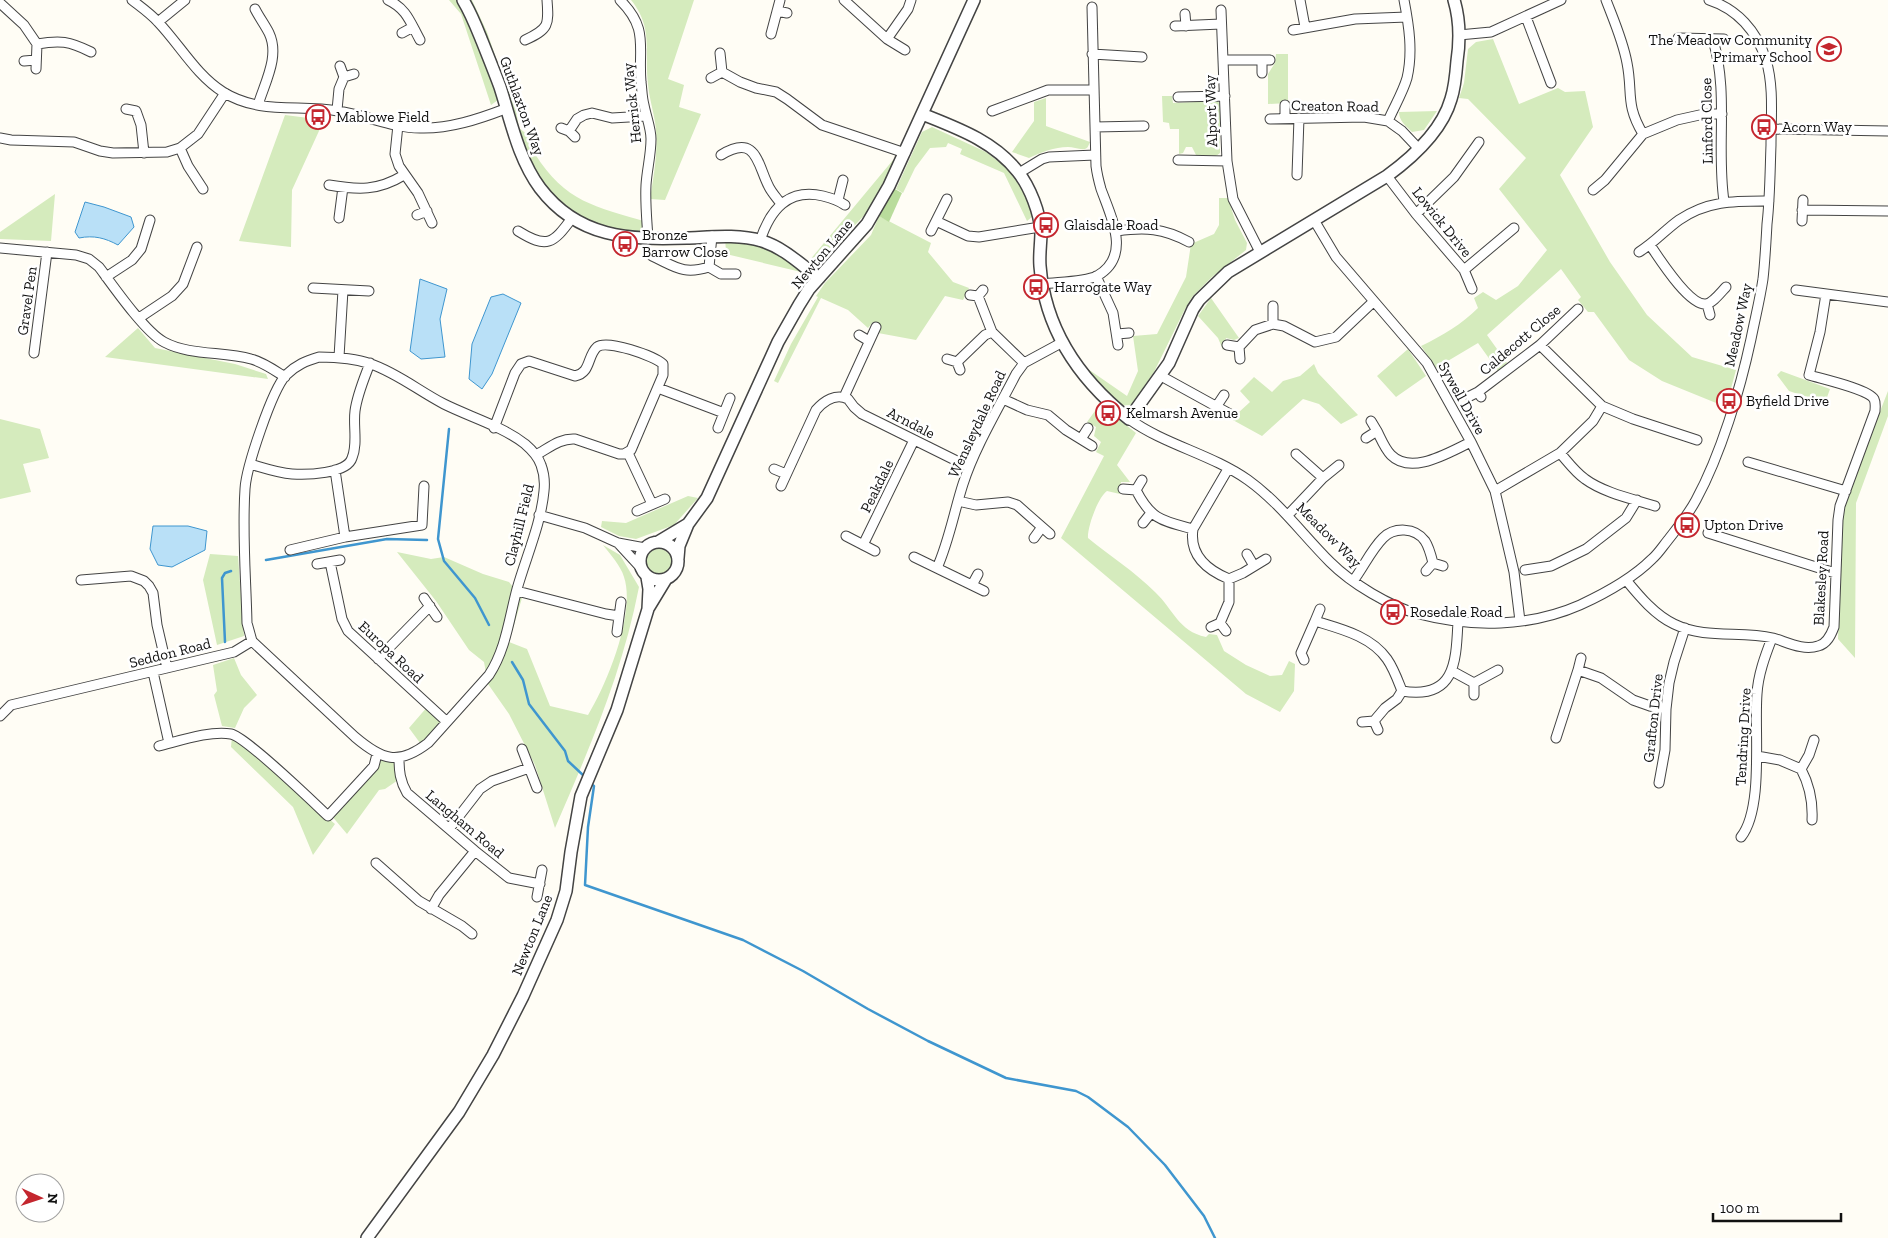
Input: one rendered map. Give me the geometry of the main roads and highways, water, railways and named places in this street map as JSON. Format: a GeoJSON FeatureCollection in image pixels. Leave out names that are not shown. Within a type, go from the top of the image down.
{"type":"FeatureCollection","features":[{"type":"Feature","properties":{"kind":"water"},"geometry":{"type":"Polygon","coordinates":[[[85,202],[131,217],[134,227],[118,245],[99,238],[79,238],[75,232],[85,202]]]}},
{"type":"Feature","properties":{"kind":"water"},"geometry":{"type":"Polygon","coordinates":[[[420,279],[447,289],[440,319],[445,357],[421,359],[410,351],[420,279]]]}},
{"type":"Feature","properties":{"kind":"water"},"geometry":{"type":"Polygon","coordinates":[[[503,294],[521,303],[492,374],[482,389],[469,379],[472,344],[491,297],[503,294]]]}},
{"type":"Feature","properties":{"kind":"water"},"geometry":{"type":"Polygon","coordinates":[[[153,526],[188,526],[207,531],[205,550],[172,567],[158,565],[150,549],[153,526]]]}},
{"type":"Feature","properties":{"kind":"waterway"},"geometry":{"type":"LineString","coordinates":[[449,429],[438,539],[444,561],[475,598],[489,625]]}},
{"type":"Feature","properties":{"kind":"waterway"},"geometry":{"type":"LineString","coordinates":[[266,560],[387,539],[427,540]]}},
{"type":"Feature","properties":{"kind":"waterway"},"geometry":{"type":"LineString","coordinates":[[225,642],[222,578],[225,573],[231,571]]}},
{"type":"Feature","properties":{"kind":"waterway"},"geometry":{"type":"LineString","coordinates":[[512,662],[523,680],[529,704],[565,751],[568,761],[584,776]]}},
{"type":"Feature","properties":{"kind":"waterway"},"geometry":{"type":"LineString","coordinates":[[591,784],[594,786],[588,827],[585,885],[743,940],[803,971],[928,1041],[1006,1078],[1076,1091],[1088,1097],[1128,1127],[1165,1165],[1204,1216],[1215,1238]]}},
{"type":"Feature","properties":{"kind":"place","name":"The Meadow Community Primary School"},"geometry":{"type":"Point","coordinates":[1829,49]}},
{"type":"Feature","properties":{"kind":"place","name":"Mablowe Field"},"geometry":{"type":"Point","coordinates":[318,117]}},
{"type":"Feature","properties":{"kind":"place","name":"Acorn Way"},"geometry":{"type":"Point","coordinates":[1764,127]}},
{"type":"Feature","properties":{"kind":"place","name":"Glaisdale Road"},"geometry":{"type":"Point","coordinates":[1046,225]}},
{"type":"Feature","properties":{"kind":"place","name":"Bronze Barrow Close"},"geometry":{"type":"Point","coordinates":[625,244]}},
{"type":"Feature","properties":{"kind":"place","name":"Harrogate Way"},"geometry":{"type":"Point","coordinates":[1036,287]}},
{"type":"Feature","properties":{"kind":"place","name":"Byfield Drive"},"geometry":{"type":"Point","coordinates":[1729,401]}},
{"type":"Feature","properties":{"kind":"place","name":"Kelmarsh Avenue"},"geometry":{"type":"Point","coordinates":[1108,413]}},
{"type":"Feature","properties":{"kind":"place","name":"Upton Drive"},"geometry":{"type":"Point","coordinates":[1687,525]}},
{"type":"Feature","properties":{"kind":"place","name":"Rosedale Road"},"geometry":{"type":"Point","coordinates":[1393,612]}}]}
